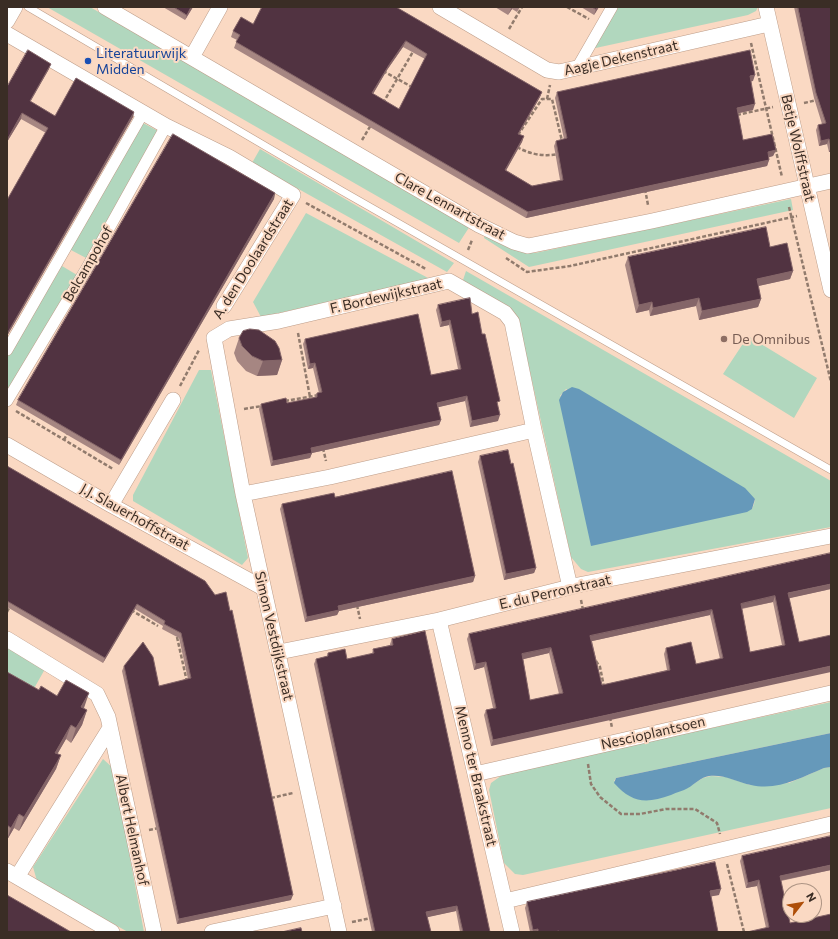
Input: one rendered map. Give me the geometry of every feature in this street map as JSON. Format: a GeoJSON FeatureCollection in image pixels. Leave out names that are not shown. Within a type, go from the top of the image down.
{"type":"FeatureCollection","features":[{"type":"Feature","properties":{"kind":"street"},"geometry":{"type":"LineString","coordinates":[[7,21],[15,7]]}},
{"type":"Feature","properties":{"kind":"street","name":"Clare Lennartstraat"},"geometry":{"type":"LineString","coordinates":[[105,7],[479,225],[514,242],[528,246],[541,245],[831,181]]}},
{"type":"Feature","properties":{"kind":"street"},"geometry":{"type":"LineString","coordinates":[[192,57],[220,7]]}},
{"type":"Feature","properties":{"kind":"street","name":"Aagje Dekenstraat"},"geometry":{"type":"LineString","coordinates":[[440,7],[547,70],[559,72],[769,24]]}},
{"type":"Feature","properties":{"kind":"street"},"geometry":{"type":"LineString","coordinates":[[577,68],[612,7]]}},
{"type":"Feature","properties":{"kind":"street","name":"Betje Wolffstraat"},"geometry":{"type":"LineString","coordinates":[[766,7],[831,290]]}},
{"type":"Feature","properties":{"kind":"street","name":"A. den Doolaardstraat"},"geometry":{"type":"LineString","coordinates":[[7,34],[166,126],[229,157],[293,195],[224,306]]}},
{"type":"Feature","properties":{"kind":"street","name":"Belcampohof"},"geometry":{"type":"LineString","coordinates":[[7,350],[143,113]]}},
{"type":"Feature","properties":{"kind":"street","name":"Belcampohof"},"geometry":{"type":"LineString","coordinates":[[10,406],[166,126]]}},
{"type":"Feature","properties":{"kind":"street","name":"F. Bordewijkstraat"},"geometry":{"type":"LineString","coordinates":[[211,336],[229,329],[279,321],[449,281],[505,314],[512,322],[534,430],[574,586]]}},
{"type":"Feature","properties":{"kind":"street","name":"Simon Vestdijkstraat"},"geometry":{"type":"LineString","coordinates":[[211,336],[263,588],[279,652],[339,929]]}},
{"type":"Feature","properties":{"kind":"street"},"geometry":{"type":"LineString","coordinates":[[111,505],[173,400]]}},
{"type":"Feature","properties":{"kind":"street"},"geometry":{"type":"LineString","coordinates":[[243,494],[330,477],[534,430]]}},
{"type":"Feature","properties":{"kind":"street","name":"J.J. Slauerhoffstraat"},"geometry":{"type":"LineString","coordinates":[[7,445],[111,505],[263,588]]}},
{"type":"Feature","properties":{"kind":"street","name":"E. du Perronstraat"},"geometry":{"type":"LineString","coordinates":[[279,652],[439,620],[574,586],[831,536]]}},
{"type":"Feature","properties":{"kind":"street","name":"Menno ter Braakstraat"},"geometry":{"type":"LineString","coordinates":[[439,620],[512,932]]}},
{"type":"Feature","properties":{"kind":"street","name":"Albert Helmanhof"},"geometry":{"type":"LineString","coordinates":[[7,639],[97,694],[110,728],[154,932]]}},
{"type":"Feature","properties":{"kind":"street","name":"Nescioplantsoen"},"geometry":{"type":"LineString","coordinates":[[475,774],[831,692]]}},
{"type":"Feature","properties":{"kind":"street"},"geometry":{"type":"LineString","coordinates":[[110,728],[12,874],[112,932]]}},
{"type":"Feature","properties":{"kind":"street"},"geometry":{"type":"LineString","coordinates":[[505,901],[831,824]]}},
{"type":"Feature","properties":{"kind":"street"},"geometry":{"type":"LineString","coordinates":[[212,932],[334,906]]}},
{"type":"Feature","properties":{"kind":"lane"},"geometry":{"type":"LineString","coordinates":[[28,7],[463,261],[831,470]]}},
{"type":"Feature","properties":{"kind":"path"},"geometry":{"type":"LineString","coordinates":[[501,43],[522,7]]}},
{"type":"Feature","properties":{"kind":"path"},"geometry":{"type":"LineString","coordinates":[[567,7],[601,26]]}},
{"type":"Feature","properties":{"kind":"path"},"geometry":{"type":"LineString","coordinates":[[382,106],[416,46]]}},
{"type":"Feature","properties":{"kind":"path"},"geometry":{"type":"LineString","coordinates":[[377,68],[415,89]]}},
{"type":"Feature","properties":{"kind":"path"},"geometry":{"type":"LineString","coordinates":[[516,138],[542,99],[552,99],[562,145]]}},
{"type":"Feature","properties":{"kind":"path"},"geometry":{"type":"LineString","coordinates":[[729,116],[824,99]]}},
{"type":"Feature","properties":{"kind":"path"},"geometry":{"type":"LineString","coordinates":[[355,152],[374,119]]}},
{"type":"Feature","properties":{"kind":"path"},"geometry":{"type":"LineString","coordinates":[[512,144],[534,154],[552,156],[564,153]]}},
{"type":"Feature","properties":{"kind":"path"},"geometry":{"type":"LineString","coordinates":[[643,183],[652,221]]}},
{"type":"Feature","properties":{"kind":"path"},"geometry":{"type":"LineString","coordinates":[[293,195],[449,281]]}},
{"type":"Feature","properties":{"kind":"path"},"geometry":{"type":"LineString","coordinates":[[500,254],[527,272],[570,266],[812,212]]}},
{"type":"Feature","properties":{"kind":"path"},"geometry":{"type":"LineString","coordinates":[[463,261],[479,225]]}},
{"type":"Feature","properties":{"kind":"path","name":"A. den Doolaardstraat"},"geometry":{"type":"LineString","coordinates":[[173,400],[211,336]]}},
{"type":"Feature","properties":{"kind":"path"},"geometry":{"type":"LineString","coordinates":[[281,402],[326,393]]}},
{"type":"Feature","properties":{"kind":"path"},"geometry":{"type":"LineString","coordinates":[[245,416],[244,409],[266,405]]}},
{"type":"Feature","properties":{"kind":"path"},"geometry":{"type":"LineString","coordinates":[[10,406],[127,478]]}},
{"type":"Feature","properties":{"kind":"path"},"geometry":{"type":"LineString","coordinates":[[64,440],[71,427]]}},
{"type":"Feature","properties":{"kind":"path"},"geometry":{"type":"LineString","coordinates":[[574,586],[584,617]]}},
{"type":"Feature","properties":{"kind":"path"},"geometry":{"type":"LineString","coordinates":[[7,612],[14,600]]}},
{"type":"Feature","properties":{"kind":"path"},"geometry":{"type":"LineString","coordinates":[[124,606],[158,626]]}},
{"type":"Feature","properties":{"kind":"path"},"geometry":{"type":"LineString","coordinates":[[177,637],[188,690]]}},
{"type":"Feature","properties":{"kind":"path"},"geometry":{"type":"LineString","coordinates":[[592,656],[600,667],[604,690]]}},
{"type":"Feature","properties":{"kind":"path"},"geometry":{"type":"LineString","coordinates":[[609,712],[615,742]]}},
{"type":"Feature","properties":{"kind":"path"},"geometry":{"type":"LineString","coordinates":[[586,749],[591,784],[600,797],[621,814],[640,814],[666,809],[695,809],[717,823],[744,932]]}},
{"type":"Feature","properties":{"kind":"path"},"geometry":{"type":"LineString","coordinates":[[270,798],[308,790]]}},
{"type":"Feature","properties":{"kind":"path"},"geometry":{"type":"LineString","coordinates":[[133,834],[163,827]]}},
{"type":"Feature","properties":{"kind":"path"},"geometry":{"type":"LineString","coordinates":[[352,914],[355,927]]}},
{"type":"Feature","properties":{"kind":"path"},"geometry":{"type":"LineString","coordinates":[[339,929],[354,922],[377,917]]}},
{"type":"Feature","properties":{"kind":"green space"},"geometry":{"type":"Polygon","coordinates":[[[47,7],[90,7],[470,226],[459,243],[47,7]]]}},
{"type":"Feature","properties":{"kind":"green space"},"geometry":{"type":"Polygon","coordinates":[[[616,7],[758,7],[756,11],[748,15],[591,49],[616,7]]]}},
{"type":"Feature","properties":{"kind":"green space"},"geometry":{"type":"Polygon","coordinates":[[[143,123],[160,132],[88,259],[69,249],[143,123]]]}},
{"type":"Feature","properties":{"kind":"green space"},"geometry":{"type":"Polygon","coordinates":[[[260,149],[454,263],[447,272],[252,163],[260,149]]]}},
{"type":"Feature","properties":{"kind":"green space"},"geometry":{"type":"Polygon","coordinates":[[[791,199],[793,210],[529,267],[484,238],[486,232],[520,252],[535,253],[791,199]]]}},
{"type":"Feature","properties":{"kind":"green space"},"geometry":{"type":"Polygon","coordinates":[[[306,213],[430,279],[261,317],[253,302],[306,213]]]}},
{"type":"Feature","properties":{"kind":"green space"},"geometry":{"type":"Polygon","coordinates":[[[62,266],[77,275],[7,397],[7,357],[62,266]]]}},
{"type":"Feature","properties":{"kind":"green space"},"geometry":{"type":"Polygon","coordinates":[[[466,271],[831,481],[831,527],[588,572],[581,569],[571,557],[519,322],[514,312],[466,284],[463,280],[466,271]],[[566,389],[560,396],[752,509],[755,499],[566,389]]]}},
{"type":"Feature","properties":{"kind":"green space"},"geometry":{"type":"Polygon","coordinates":[[[748,336],[817,378],[794,418],[723,374],[748,336]]]}},
{"type":"Feature","properties":{"kind":"green space"},"geometry":{"type":"Polygon","coordinates":[[[199,370],[211,370],[248,558],[242,565],[133,501],[133,495],[199,370]]]}},
{"type":"Feature","properties":{"kind":"green space"},"geometry":{"type":"Polygon","coordinates":[[[7,644],[45,669],[32,692],[7,676],[7,644]]]}},
{"type":"Feature","properties":{"kind":"green space"},"geometry":{"type":"Polygon","coordinates":[[[831,702],[831,733],[616,778],[614,781],[687,788],[703,778],[711,776],[726,777],[750,785],[789,783],[824,768],[831,767],[831,808],[523,875],[515,874],[504,863],[489,790],[491,783],[505,773],[831,702]]]}},
{"type":"Feature","properties":{"kind":"green space"},"geometry":{"type":"Polygon","coordinates":[[[103,759],[113,768],[144,932],[128,932],[37,881],[33,867],[103,759]]]}},
{"type":"Feature","properties":{"kind":"water"},"geometry":{"type":"Polygon","coordinates":[[[572,387],[579,389],[745,488],[755,499],[752,509],[747,512],[591,546],[559,400],[563,392],[572,387]]]}},
{"type":"Feature","properties":{"kind":"water"},"geometry":{"type":"Polygon","coordinates":[[[831,733],[831,767],[824,768],[780,785],[751,785],[725,777],[709,776],[701,779],[684,790],[671,795],[654,800],[640,800],[627,795],[614,783],[616,778],[831,733]]]}},
{"type":"Feature","properties":{"kind":"building"},"geometry":{"type":"Polygon","coordinates":[[[174,7],[191,7],[187,15],[174,7]]]}},
{"type":"Feature","properties":{"kind":"building"},"geometry":{"type":"Polygon","coordinates":[[[262,7],[396,7],[542,92],[518,134],[524,136],[505,170],[532,186],[563,180],[556,141],[567,138],[557,92],[750,50],[755,75],[750,76],[755,104],[737,108],[743,140],[772,134],[776,150],[768,152],[769,160],[528,212],[236,42],[240,35],[233,31],[241,17],[253,24],[262,7]],[[406,41],[372,93],[399,109],[427,54],[406,41]]]}},
{"type":"Feature","properties":{"kind":"building"},"geometry":{"type":"Polygon","coordinates":[[[798,7],[831,7],[831,147],[829,139],[821,141],[818,125],[826,123],[816,93],[798,7]]]}},
{"type":"Feature","properties":{"kind":"building"},"geometry":{"type":"Polygon","coordinates":[[[28,50],[51,64],[30,101],[55,116],[76,78],[134,112],[7,334],[7,200],[48,128],[22,113],[7,140],[7,87],[28,50]]]}},
{"type":"Feature","properties":{"kind":"building"},"geometry":{"type":"Polygon","coordinates":[[[173,134],[275,193],[121,460],[18,400],[173,134]]]}},
{"type":"Feature","properties":{"kind":"building"},"geometry":{"type":"Polygon","coordinates":[[[766,227],[770,247],[787,243],[793,271],[757,279],[761,299],[702,311],[699,298],[653,308],[652,302],[639,305],[628,257],[766,227]]]}},
{"type":"Feature","properties":{"kind":"building"},"geometry":{"type":"Polygon","coordinates":[[[470,298],[472,314],[478,312],[482,334],[485,334],[500,401],[497,402],[500,415],[472,421],[467,396],[437,403],[441,420],[311,448],[312,453],[273,461],[261,404],[286,398],[287,403],[317,397],[317,393],[322,392],[315,363],[310,364],[305,339],[418,314],[431,375],[461,369],[450,320],[442,322],[438,305],[470,298]]]}},
{"type":"Feature","properties":{"kind":"building"},"geometry":{"type":"Polygon","coordinates":[[[250,329],[259,330],[275,341],[279,348],[282,360],[263,361],[252,356],[242,346],[239,338],[243,331],[250,329]]]}},
{"type":"Feature","properties":{"kind":"building"},"geometry":{"type":"Polygon","coordinates":[[[508,450],[511,464],[513,463],[536,568],[506,574],[480,456],[508,450]]]}},
{"type":"Feature","properties":{"kind":"building"},"geometry":{"type":"Polygon","coordinates":[[[7,466],[205,581],[215,595],[226,592],[230,611],[232,610],[293,895],[179,919],[124,666],[143,642],[153,657],[159,686],[191,678],[181,633],[164,624],[165,621],[137,604],[105,658],[7,601],[7,466]]]}},
{"type":"Feature","properties":{"kind":"building"},"geometry":{"type":"Polygon","coordinates":[[[452,471],[475,576],[338,606],[339,610],[307,617],[282,504],[334,493],[335,497],[452,471]]]}},
{"type":"Feature","properties":{"kind":"building"},"geometry":{"type":"Polygon","coordinates":[[[831,553],[831,584],[788,593],[799,642],[831,635],[831,666],[493,740],[486,710],[496,708],[486,662],[476,664],[469,634],[831,553]],[[775,596],[741,604],[750,652],[785,645],[775,596]],[[712,610],[590,636],[602,685],[670,670],[666,648],[691,642],[696,664],[723,658],[712,610]],[[551,648],[522,654],[530,700],[563,693],[551,648]]]}},
{"type":"Feature","properties":{"kind":"building"},"geometry":{"type":"Polygon","coordinates":[[[425,631],[490,932],[463,932],[457,906],[426,912],[431,932],[375,932],[316,659],[328,656],[328,653],[345,649],[347,659],[374,653],[373,649],[393,645],[392,639],[425,631]]]}},
{"type":"Feature","properties":{"kind":"building"},"geometry":{"type":"Polygon","coordinates":[[[7,672],[39,690],[41,686],[57,696],[66,680],[89,693],[81,707],[87,710],[76,728],[71,725],[55,753],[61,755],[56,764],[24,817],[19,814],[11,828],[7,825],[7,672]]]}},
{"type":"Feature","properties":{"kind":"building"},"geometry":{"type":"Polygon","coordinates":[[[831,836],[831,865],[780,876],[782,885],[782,923],[822,923],[822,916],[831,914],[831,932],[747,932],[769,927],[759,880],[748,883],[742,856],[831,836]]]}},
{"type":"Feature","properties":{"kind":"building"},"geometry":{"type":"Polygon","coordinates":[[[715,862],[721,889],[710,891],[718,932],[538,932],[538,929],[533,930],[527,902],[715,862]]]}},
{"type":"Feature","properties":{"kind":"building"},"geometry":{"type":"Polygon","coordinates":[[[7,895],[71,932],[7,932],[7,895]]]}},
{"type":"Feature","properties":{"kind":"building"},"geometry":{"type":"Polygon","coordinates":[[[301,928],[302,932],[282,932],[301,928]]]}},
{"type":"Feature","properties":{"kind":"place","name":"Literatuurwijk Midden"},"geometry":{"type":"Point","coordinates":[88,61]}},
{"type":"Feature","properties":{"kind":"place","name":"De Omnibus"},"geometry":{"type":"Point","coordinates":[724,339]}}]}
